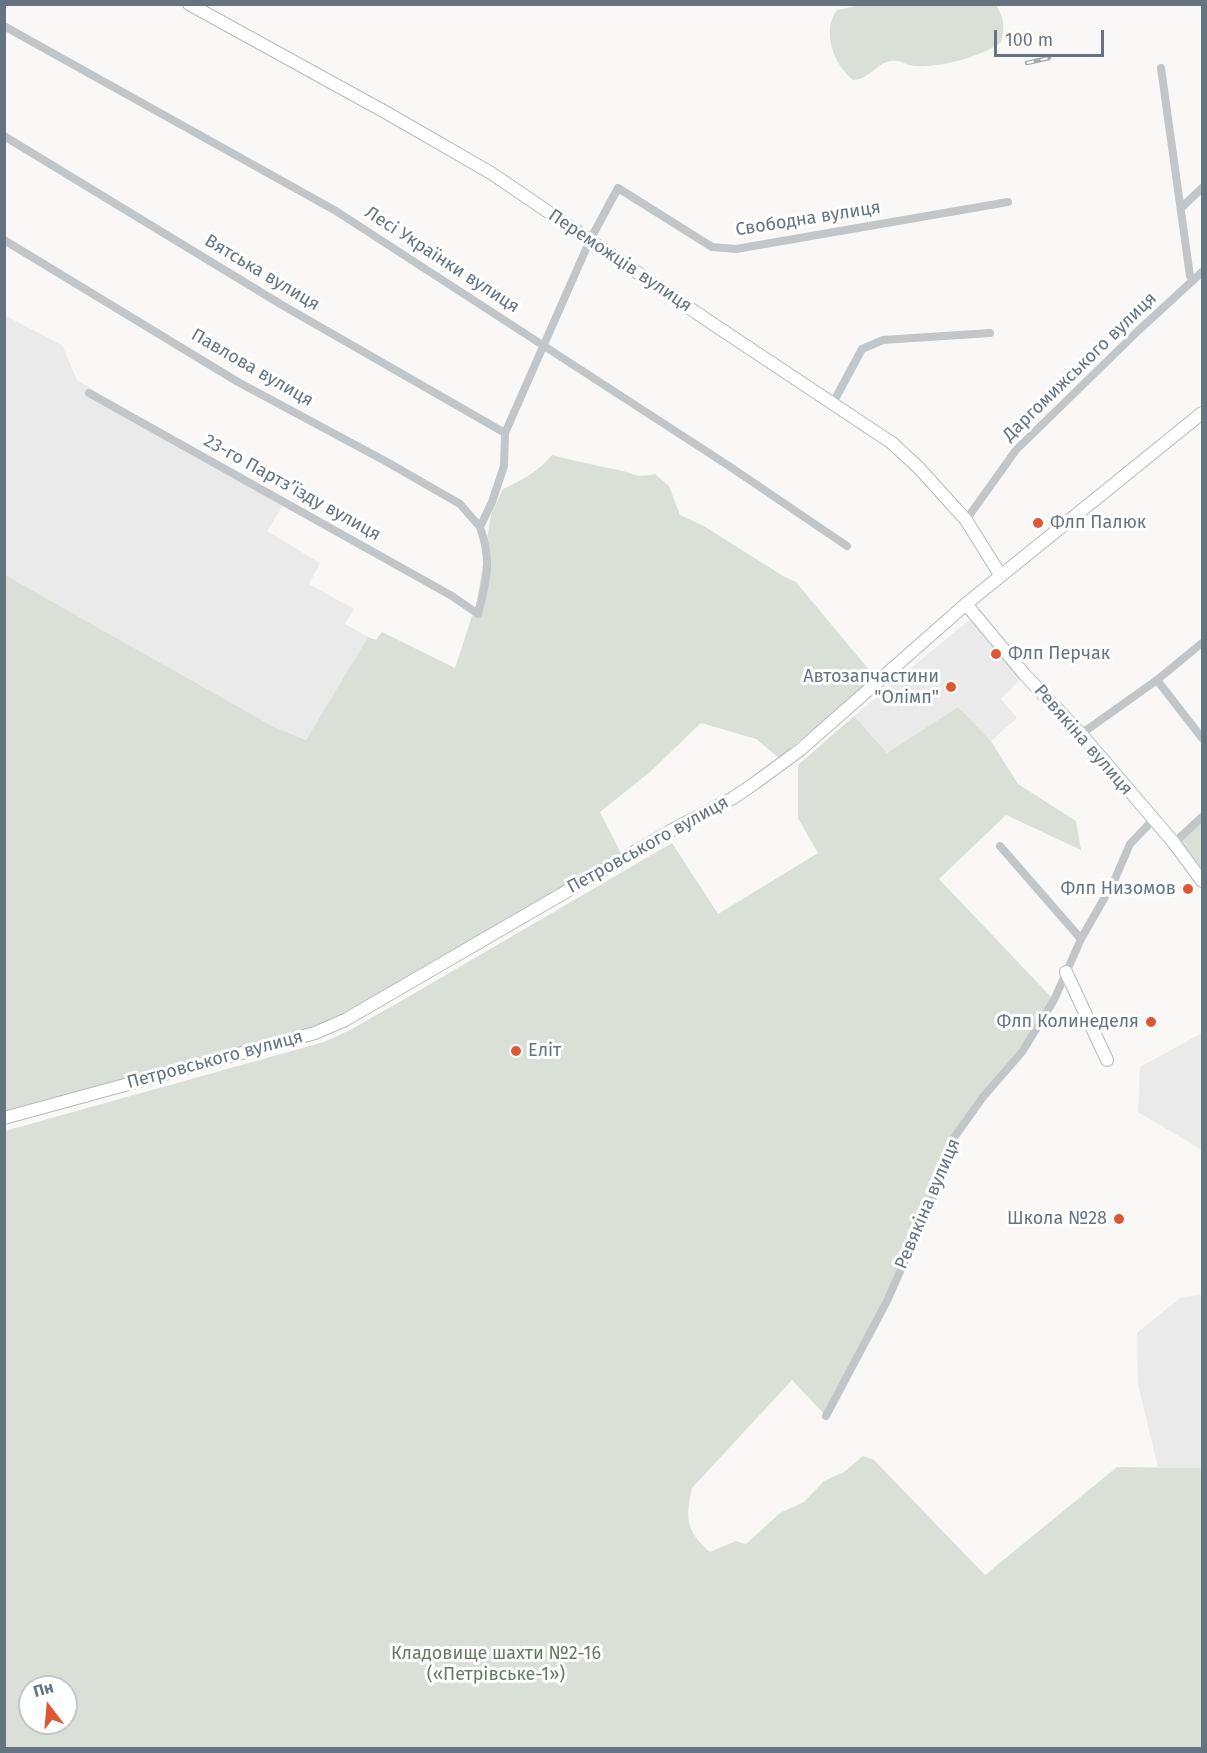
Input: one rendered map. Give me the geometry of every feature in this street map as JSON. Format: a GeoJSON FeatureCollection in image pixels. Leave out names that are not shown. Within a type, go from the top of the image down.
{"type":"FeatureCollection","features":[{"type":"Feature","properties":{"kind":"main road","name":"Переможців вулиця"},"geometry":{"type":"LineString","coordinates":[[189,4],[491,173],[892,443],[918,466],[966,520],[1001,576]]}},
{"type":"Feature","properties":{"kind":"main road","name":"Петровського вулиця"},"geometry":{"type":"LineString","coordinates":[[4,1118],[315,1033],[345,1020],[674,829],[733,798],[800,750],[966,604],[1203,413]]}},
{"type":"Feature","properties":{"kind":"main road","name":"Ревякіна вулиця"},"geometry":{"type":"LineString","coordinates":[[966,604],[1026,675],[1081,734],[1174,843],[1203,881]]}},
{"type":"Feature","properties":{"kind":"main road"},"geometry":{"type":"LineString","coordinates":[[1066,972],[1107,1060]]}},
{"type":"Feature","properties":{"kind":"street","name":"Лесі Українки вулиця"},"geometry":{"type":"LineString","coordinates":[[4,26],[336,211],[719,459],[847,546]]}},
{"type":"Feature","properties":{"kind":"street"},"geometry":{"type":"LineString","coordinates":[[1161,68],[1190,276],[1193,281]]}},
{"type":"Feature","properties":{"kind":"street","name":"Вятська вулиця"},"geometry":{"type":"LineString","coordinates":[[4,136],[282,305],[505,433]]}},
{"type":"Feature","properties":{"kind":"street","name":"Свободна вулиця"},"geometry":{"type":"LineString","coordinates":[[480,526],[492,502],[504,466],[505,433],[590,240],[618,188],[712,247],[736,249],[1008,202]]}},
{"type":"Feature","properties":{"kind":"street"},"geometry":{"type":"LineString","coordinates":[[1180,208],[1203,188]]}},
{"type":"Feature","properties":{"kind":"street","name":"Павлова вулиця"},"geometry":{"type":"LineString","coordinates":[[4,240],[238,382],[460,504],[480,526]]}},
{"type":"Feature","properties":{"kind":"street","name":"Даргомижського вулиця"},"geometry":{"type":"LineString","coordinates":[[966,520],[1016,450],[1139,330],[1203,272]]}},
{"type":"Feature","properties":{"kind":"street"},"geometry":{"type":"LineString","coordinates":[[833,403],[862,349],[883,339],[990,333]]}},
{"type":"Feature","properties":{"kind":"street","name":"23-го Партз’їзду вулиця"},"geometry":{"type":"LineString","coordinates":[[89,393],[452,596],[478,614],[488,577],[487,547],[480,526]]}},
{"type":"Feature","properties":{"kind":"street"},"geometry":{"type":"LineString","coordinates":[[1081,734],[1157,680],[1203,643]]}},
{"type":"Feature","properties":{"kind":"street"},"geometry":{"type":"LineString","coordinates":[[1157,680],[1203,738]]}},
{"type":"Feature","properties":{"kind":"street"},"geometry":{"type":"LineString","coordinates":[[1174,843],[1203,817]]}},
{"type":"Feature","properties":{"kind":"street","name":"Ревякіна вулиця"},"geometry":{"type":"LineString","coordinates":[[826,1416],[891,1291],[934,1195],[953,1139],[983,1097],[1022,1052],[1054,1000],[1081,939],[1114,881],[1130,844],[1153,820]]}},
{"type":"Feature","properties":{"kind":"street"},"geometry":{"type":"LineString","coordinates":[[1000,846],[1081,939]]}},
{"type":"Feature","properties":{"kind":"shaded area"},"geometry":{"type":"Polygon","coordinates":[[[4,315],[62,345],[77,380],[194,453],[285,502],[267,531],[320,563],[309,584],[354,609],[345,624],[368,637],[306,740],[274,727],[5,575],[4,315]]]}},
{"type":"Feature","properties":{"kind":"shaded area","name":"Автозапчастини \"Олімп\""},"geometry":{"type":"Polygon","coordinates":[[[975,615],[1025,675],[1001,699],[1017,718],[991,741],[958,707],[887,753],[854,716],[975,615]]]}},
{"type":"Feature","properties":{"kind":"shaded area"},"geometry":{"type":"Polygon","coordinates":[[[1202,1033],[1202,1150],[1138,1112],[1140,1067],[1202,1033]]]}},
{"type":"Feature","properties":{"kind":"shaded area"},"geometry":{"type":"Polygon","coordinates":[[[1202,1295],[1202,1468],[1158,1467],[1138,1385],[1137,1333],[1181,1297],[1202,1295]]]}},
{"type":"Feature","properties":{"kind":"green space"},"geometry":{"type":"Polygon","coordinates":[[[865,4],[996,5],[1003,23],[1001,42],[973,56],[937,65],[913,66],[890,61],[863,77],[853,80],[846,74],[835,57],[830,28],[837,10],[865,4]]]}},
{"type":"Feature","properties":{"kind":"green space"},"geometry":{"type":"Polygon","coordinates":[[[552,455],[636,475],[655,474],[669,486],[680,515],[704,526],[796,582],[875,677],[779,758],[756,739],[701,723],[650,772],[600,812],[621,853],[342,1014],[309,1029],[5,1112],[5,575],[274,727],[306,740],[368,637],[376,640],[382,632],[455,668],[477,601],[491,514],[503,489],[535,471],[552,455]]]}},
{"type":"Feature","properties":{"kind":"green space","name":"Кладовище шахти №2-16 («Петрівське-1»)"},"geometry":{"type":"Polygon","coordinates":[[[958,707],[991,741],[1018,784],[1076,821],[1081,850],[1006,815],[939,879],[1054,1000],[1022,1052],[953,1139],[918,1232],[826,1416],[792,1380],[692,1488],[688,1508],[689,1524],[696,1538],[710,1552],[736,1541],[746,1544],[780,1513],[804,1502],[824,1481],[844,1472],[863,1456],[874,1460],[985,1575],[1117,1467],[1202,1468],[1202,1748],[5,1748],[5,1131],[324,1042],[401,1001],[672,843],[718,914],[818,853],[798,818],[798,765],[854,716],[887,753],[958,707]]]}},
{"type":"Feature","properties":{"kind":"green space"},"geometry":{"type":"Polygon","coordinates":[[[1202,817],[1202,872],[1174,843],[1202,817]]]}},
{"type":"Feature","properties":{"kind":"railway"},"geometry":{"type":"LineString","coordinates":[[1027,63],[1049,58]]}},
{"type":"Feature","properties":{"kind":"place","name":"Флп Палюк"},"geometry":{"type":"Point","coordinates":[1038,523]}},
{"type":"Feature","properties":{"kind":"place","name":"Флп Перчак"},"geometry":{"type":"Point","coordinates":[996,654]}},
{"type":"Feature","properties":{"kind":"place","name":"Автозапчастини \"Олімп\""},"geometry":{"type":"Point","coordinates":[951,687]}},
{"type":"Feature","properties":{"kind":"place","name":"Флп Низомов"},"geometry":{"type":"Point","coordinates":[1188,889]}},
{"type":"Feature","properties":{"kind":"place","name":"Флп Колинеделя"},"geometry":{"type":"Point","coordinates":[1151,1022]}},
{"type":"Feature","properties":{"kind":"place","name":"Еліт"},"geometry":{"type":"Point","coordinates":[516,1051]}},
{"type":"Feature","properties":{"kind":"place","name":"Школа №28"},"geometry":{"type":"Point","coordinates":[1119,1219]}}]}
